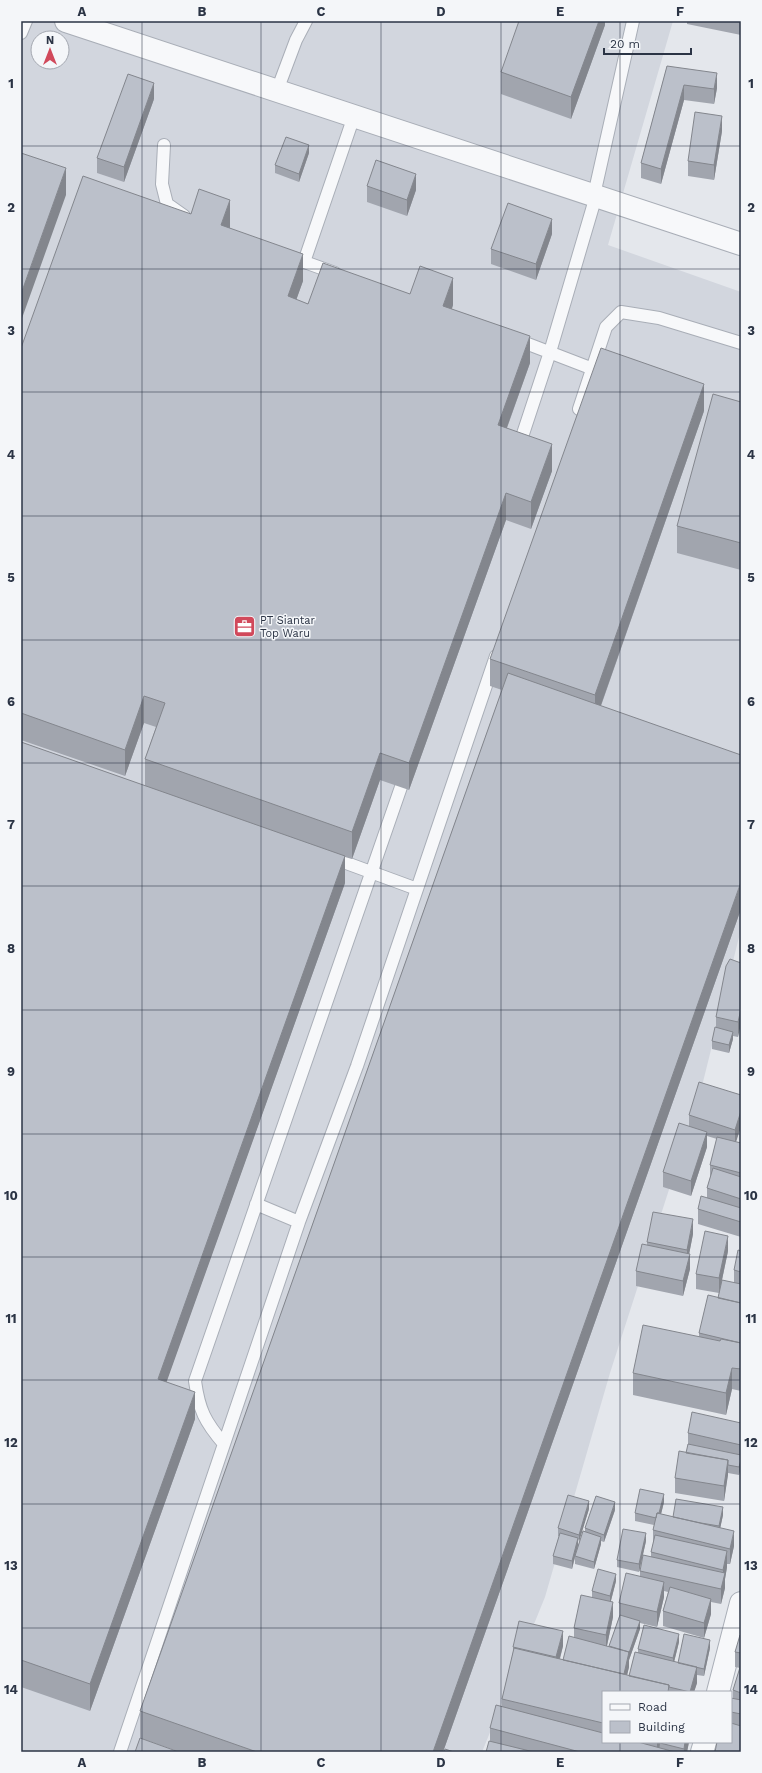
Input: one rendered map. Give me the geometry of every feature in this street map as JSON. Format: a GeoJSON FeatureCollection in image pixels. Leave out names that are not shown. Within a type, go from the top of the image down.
{"type":"FeatureCollection","features":[{"type":"Feature","properties":{"kind":"street"},"geometry":{"type":"LineString","coordinates":[[66,21],[279,90],[741,244]]}},
{"type":"Feature","properties":{"kind":"street"},"geometry":{"type":"LineString","coordinates":[[718,1691],[740,1611]]}},
{"type":"Feature","properties":{"kind":"lane"},"geometry":{"type":"LineString","coordinates":[[21,33],[26,21]]}},
{"type":"Feature","properties":{"kind":"lane"},"geometry":{"type":"LineString","coordinates":[[279,90],[288,59],[306,21]]}},
{"type":"Feature","properties":{"kind":"lane"},"geometry":{"type":"LineString","coordinates":[[516,458],[550,352],[596,196],[596,186],[633,21]]}},
{"type":"Feature","properties":{"kind":"lane"},"geometry":{"type":"LineString","coordinates":[[304,262],[354,116]]}},
{"type":"Feature","properties":{"kind":"lane"},"geometry":{"type":"LineString","coordinates":[[164,145],[162,184],[168,204],[179,214],[196,224]]}},
{"type":"Feature","properties":{"kind":"lane"},"geometry":{"type":"LineString","coordinates":[[276,252],[349,278]]}},
{"type":"Feature","properties":{"kind":"lane"},"geometry":{"type":"LineString","coordinates":[[575,421],[606,327],[621,312],[659,318],[741,343]]}},
{"type":"Feature","properties":{"kind":"lane"},"geometry":{"type":"LineString","coordinates":[[507,337],[593,369]]}},
{"type":"Feature","properties":{"kind":"lane"},"geometry":{"type":"LineString","coordinates":[[120,1752],[299,1222],[357,1066],[498,648]]}},
{"type":"Feature","properties":{"kind":"lane"},"geometry":{"type":"LineString","coordinates":[[224,1444],[209,1427],[198,1402],[195,1381],[401,787]]}},
{"type":"Feature","properties":{"kind":"lane"},"geometry":{"type":"LineString","coordinates":[[320,854],[417,889]]}},
{"type":"Feature","properties":{"kind":"lane"},"geometry":{"type":"LineString","coordinates":[[256,1204],[299,1222]]}},
{"type":"Feature","properties":{"kind":"shaded area"},"geometry":{"type":"Polygon","coordinates":[[[21,21],[673,21],[608,245],[741,292],[741,929],[701,1090],[610,1373],[545,1597],[482,1752],[21,1752],[21,21]]]}},
{"type":"Feature","properties":{"kind":"building"},"geometry":{"type":"Polygon","coordinates":[[[519,21],[599,21],[571,97],[501,72],[519,21]]]}},
{"type":"Feature","properties":{"kind":"building"},"geometry":{"type":"Polygon","coordinates":[[[667,66],[717,73],[714,89],[684,85],[661,169],[641,163],[667,66]]]}},
{"type":"Feature","properties":{"kind":"building"},"geometry":{"type":"Polygon","coordinates":[[[128,74],[154,83],[124,167],[97,158],[128,74]]]}},
{"type":"Feature","properties":{"kind":"building"},"geometry":{"type":"Polygon","coordinates":[[[695,112],[722,116],[714,165],[688,161],[695,112]]]}},
{"type":"Feature","properties":{"kind":"building"},"geometry":{"type":"Polygon","coordinates":[[[286,137],[309,145],[299,174],[275,165],[286,137]]]}},
{"type":"Feature","properties":{"kind":"building"},"geometry":{"type":"Polygon","coordinates":[[[21,153],[66,168],[21,294],[21,153]]]}},
{"type":"Feature","properties":{"kind":"building"},"geometry":{"type":"Polygon","coordinates":[[[376,160],[416,174],[407,200],[367,186],[376,160]]]}},
{"type":"Feature","properties":{"kind":"building","name":"PT Siantar Top Waru"},"geometry":{"type":"Polygon","coordinates":[[[83,176],[191,214],[199,189],[230,200],[221,225],[303,254],[288,296],[308,304],[323,263],[410,294],[420,266],[453,278],[443,306],[530,336],[498,425],[552,444],[531,502],[506,493],[409,763],[380,753],[352,832],[145,759],[165,703],[144,696],[125,750],[21,713],[21,348],[83,176]]]}},
{"type":"Feature","properties":{"kind":"building"},"geometry":{"type":"Polygon","coordinates":[[[508,203],[552,219],[536,264],[491,249],[508,203]]]}},
{"type":"Feature","properties":{"kind":"building"},"geometry":{"type":"Polygon","coordinates":[[[601,348],[704,384],[595,695],[490,659],[601,348]]]}},
{"type":"Feature","properties":{"kind":"building"},"geometry":{"type":"Polygon","coordinates":[[[713,394],[741,402],[741,543],[677,526],[713,394]]]}},
{"type":"Feature","properties":{"kind":"building"},"geometry":{"type":"Polygon","coordinates":[[[508,673],[741,755],[741,882],[433,1752],[257,1752],[140,1711],[508,673]]]}},
{"type":"Feature","properties":{"kind":"building"},"geometry":{"type":"Polygon","coordinates":[[[21,742],[345,856],[158,1379],[195,1392],[90,1684],[21,1660],[21,742]]]}},
{"type":"Feature","properties":{"kind":"building"},"geometry":{"type":"Polygon","coordinates":[[[730,959],[741,963],[741,1009],[738,1022],[716,1017],[726,966],[730,959]]]}},
{"type":"Feature","properties":{"kind":"building"},"geometry":{"type":"Polygon","coordinates":[[[715,1027],[733,1032],[729,1045],[712,1041],[715,1027]]]}},
{"type":"Feature","properties":{"kind":"building"},"geometry":{"type":"Polygon","coordinates":[[[699,1082],[741,1095],[741,1111],[735,1130],[689,1115],[699,1082]]]}},
{"type":"Feature","properties":{"kind":"building"},"geometry":{"type":"Polygon","coordinates":[[[679,1123],[707,1132],[691,1181],[663,1172],[679,1123]]]}},
{"type":"Feature","properties":{"kind":"building"},"geometry":{"type":"Polygon","coordinates":[[[717,1137],[741,1143],[741,1173],[710,1165],[717,1137]]]}},
{"type":"Feature","properties":{"kind":"building"},"geometry":{"type":"Polygon","coordinates":[[[713,1168],[741,1177],[741,1199],[707,1188],[713,1168]]]}},
{"type":"Feature","properties":{"kind":"building"},"geometry":{"type":"Polygon","coordinates":[[[701,1196],[741,1208],[741,1222],[698,1209],[701,1196]]]}},
{"type":"Feature","properties":{"kind":"building"},"geometry":{"type":"Polygon","coordinates":[[[653,1212],[693,1219],[687,1250],[647,1242],[653,1212]]]}},
{"type":"Feature","properties":{"kind":"building"},"geometry":{"type":"Polygon","coordinates":[[[705,1231],[728,1236],[719,1278],[696,1274],[705,1231]]]}},
{"type":"Feature","properties":{"kind":"building"},"geometry":{"type":"Polygon","coordinates":[[[642,1244],[690,1254],[683,1281],[636,1271],[642,1244]]]}},
{"type":"Feature","properties":{"kind":"building"},"geometry":{"type":"Polygon","coordinates":[[[738,1250],[741,1251],[741,1272],[734,1270],[738,1250]]]}},
{"type":"Feature","properties":{"kind":"building"},"geometry":{"type":"Polygon","coordinates":[[[722,1280],[741,1284],[741,1303],[718,1298],[722,1280]]]}},
{"type":"Feature","properties":{"kind":"building"},"geometry":{"type":"Polygon","coordinates":[[[708,1295],[741,1303],[741,1343],[699,1333],[708,1295]]]}},
{"type":"Feature","properties":{"kind":"building"},"geometry":{"type":"Polygon","coordinates":[[[643,1325],[720,1341],[721,1339],[741,1343],[741,1369],[732,1368],[726,1393],[633,1373],[643,1325]]]}},
{"type":"Feature","properties":{"kind":"building"},"geometry":{"type":"Polygon","coordinates":[[[692,1412],[741,1423],[741,1445],[688,1433],[692,1412]]]}},
{"type":"Feature","properties":{"kind":"building"},"geometry":{"type":"Polygon","coordinates":[[[688,1444],[741,1455],[739,1467],[728,1465],[728,1460],[686,1453],[688,1444]]]}},
{"type":"Feature","properties":{"kind":"building"},"geometry":{"type":"Polygon","coordinates":[[[679,1451],[728,1460],[724,1486],[675,1478],[679,1451]]]}},
{"type":"Feature","properties":{"kind":"building"},"geometry":{"type":"Polygon","coordinates":[[[640,1489],[664,1494],[659,1513],[657,1513],[656,1518],[635,1513],[640,1489]]]}},
{"type":"Feature","properties":{"kind":"building"},"geometry":{"type":"Polygon","coordinates":[[[568,1495],[589,1501],[579,1535],[558,1528],[568,1495]]]}},
{"type":"Feature","properties":{"kind":"building"},"geometry":{"type":"Polygon","coordinates":[[[596,1496],[615,1502],[604,1535],[585,1528],[596,1496]]]}},
{"type":"Feature","properties":{"kind":"building"},"geometry":{"type":"Polygon","coordinates":[[[676,1499],[723,1507],[719,1526],[673,1517],[676,1499]]]}},
{"type":"Feature","properties":{"kind":"building"},"geometry":{"type":"Polygon","coordinates":[[[657,1513],[734,1531],[730,1549],[653,1530],[657,1513]]]}},
{"type":"Feature","properties":{"kind":"building"},"geometry":{"type":"Polygon","coordinates":[[[623,1529],[646,1533],[639,1564],[617,1560],[623,1529]]]}},
{"type":"Feature","properties":{"kind":"building"},"geometry":{"type":"Polygon","coordinates":[[[583,1531],[601,1537],[594,1562],[575,1556],[583,1531]]]}},
{"type":"Feature","properties":{"kind":"building"},"geometry":{"type":"Polygon","coordinates":[[[560,1533],[578,1538],[572,1561],[553,1556],[560,1533]]]}},
{"type":"Feature","properties":{"kind":"building"},"geometry":{"type":"Polygon","coordinates":[[[655,1535],[727,1551],[723,1570],[651,1552],[655,1535]]]}},
{"type":"Feature","properties":{"kind":"building"},"geometry":{"type":"Polygon","coordinates":[[[643,1555],[725,1573],[721,1589],[640,1571],[643,1555]]]}},
{"type":"Feature","properties":{"kind":"building"},"geometry":{"type":"Polygon","coordinates":[[[598,1569],[616,1574],[610,1596],[592,1591],[598,1569]]]}},
{"type":"Feature","properties":{"kind":"building"},"geometry":{"type":"Polygon","coordinates":[[[626,1573],[664,1582],[657,1612],[619,1603],[626,1573]]]}},
{"type":"Feature","properties":{"kind":"building"},"geometry":{"type":"Polygon","coordinates":[[[670,1587],[711,1599],[704,1623],[663,1611],[670,1587]]]}},
{"type":"Feature","properties":{"kind":"building"},"geometry":{"type":"Polygon","coordinates":[[[581,1595],[613,1602],[606,1635],[574,1628],[581,1595]]]}},
{"type":"Feature","properties":{"kind":"building"},"geometry":{"type":"Polygon","coordinates":[[[620,1615],[640,1621],[629,1653],[609,1646],[620,1615]]]}},
{"type":"Feature","properties":{"kind":"building"},"geometry":{"type":"Polygon","coordinates":[[[519,1621],[563,1631],[556,1657],[513,1647],[519,1621]]]}},
{"type":"Feature","properties":{"kind":"building"},"geometry":{"type":"Polygon","coordinates":[[[644,1625],[679,1634],[673,1658],[638,1649],[644,1625]]]}},
{"type":"Feature","properties":{"kind":"building"},"geometry":{"type":"Polygon","coordinates":[[[684,1634],[710,1640],[704,1669],[678,1663],[684,1634]]]}},
{"type":"Feature","properties":{"kind":"building"},"geometry":{"type":"Polygon","coordinates":[[[740,1635],[741,1636],[741,1653],[735,1652],[740,1635]]]}},
{"type":"Feature","properties":{"kind":"building"},"geometry":{"type":"Polygon","coordinates":[[[569,1636],[629,1652],[624,1674],[563,1660],[569,1636]]]}},
{"type":"Feature","properties":{"kind":"building"},"geometry":{"type":"Polygon","coordinates":[[[514,1648],[669,1685],[668,1691],[602,1691],[602,1723],[502,1699],[514,1648]]]}},
{"type":"Feature","properties":{"kind":"building"},"geometry":{"type":"Polygon","coordinates":[[[635,1652],[697,1667],[690,1691],[629,1676],[635,1652]]]}},
{"type":"Feature","properties":{"kind":"building"},"geometry":{"type":"Polygon","coordinates":[[[741,1664],[741,1693],[733,1690],[741,1664]]]}},
{"type":"Feature","properties":{"kind":"building"},"geometry":{"type":"Polygon","coordinates":[[[732,1698],[741,1700],[741,1714],[732,1712],[732,1698]]]}},
{"type":"Feature","properties":{"kind":"building"},"geometry":{"type":"Polygon","coordinates":[[[496,1705],[602,1733],[602,1743],[642,1743],[675,1752],[580,1752],[490,1728],[496,1705]]]}},
{"type":"Feature","properties":{"kind":"building"},"geometry":{"type":"Polygon","coordinates":[[[732,1723],[741,1726],[741,1752],[715,1752],[717,1743],[732,1743],[732,1723]]]}},
{"type":"Feature","properties":{"kind":"building"},"geometry":{"type":"Polygon","coordinates":[[[140,1738],[179,1752],[135,1752],[140,1738]]]}},
{"type":"Feature","properties":{"kind":"building"},"geometry":{"type":"Polygon","coordinates":[[[489,1741],[534,1752],[486,1752],[489,1741]]]}},
{"type":"Feature","properties":{"kind":"building"},"geometry":{"type":"Polygon","coordinates":[[[660,1743],[685,1743],[684,1749],[660,1743]]]}},
{"type":"Feature","properties":{"kind":"building"},"geometry":{"type":"Polygon","coordinates":[[[445,1749],[454,1752],[444,1752],[445,1749]]]}},
{"type":"Feature","properties":{"kind":"place","name":"PT Siantar Top Waru"},"geometry":{"type":"Point","coordinates":[245,626]}}]}
